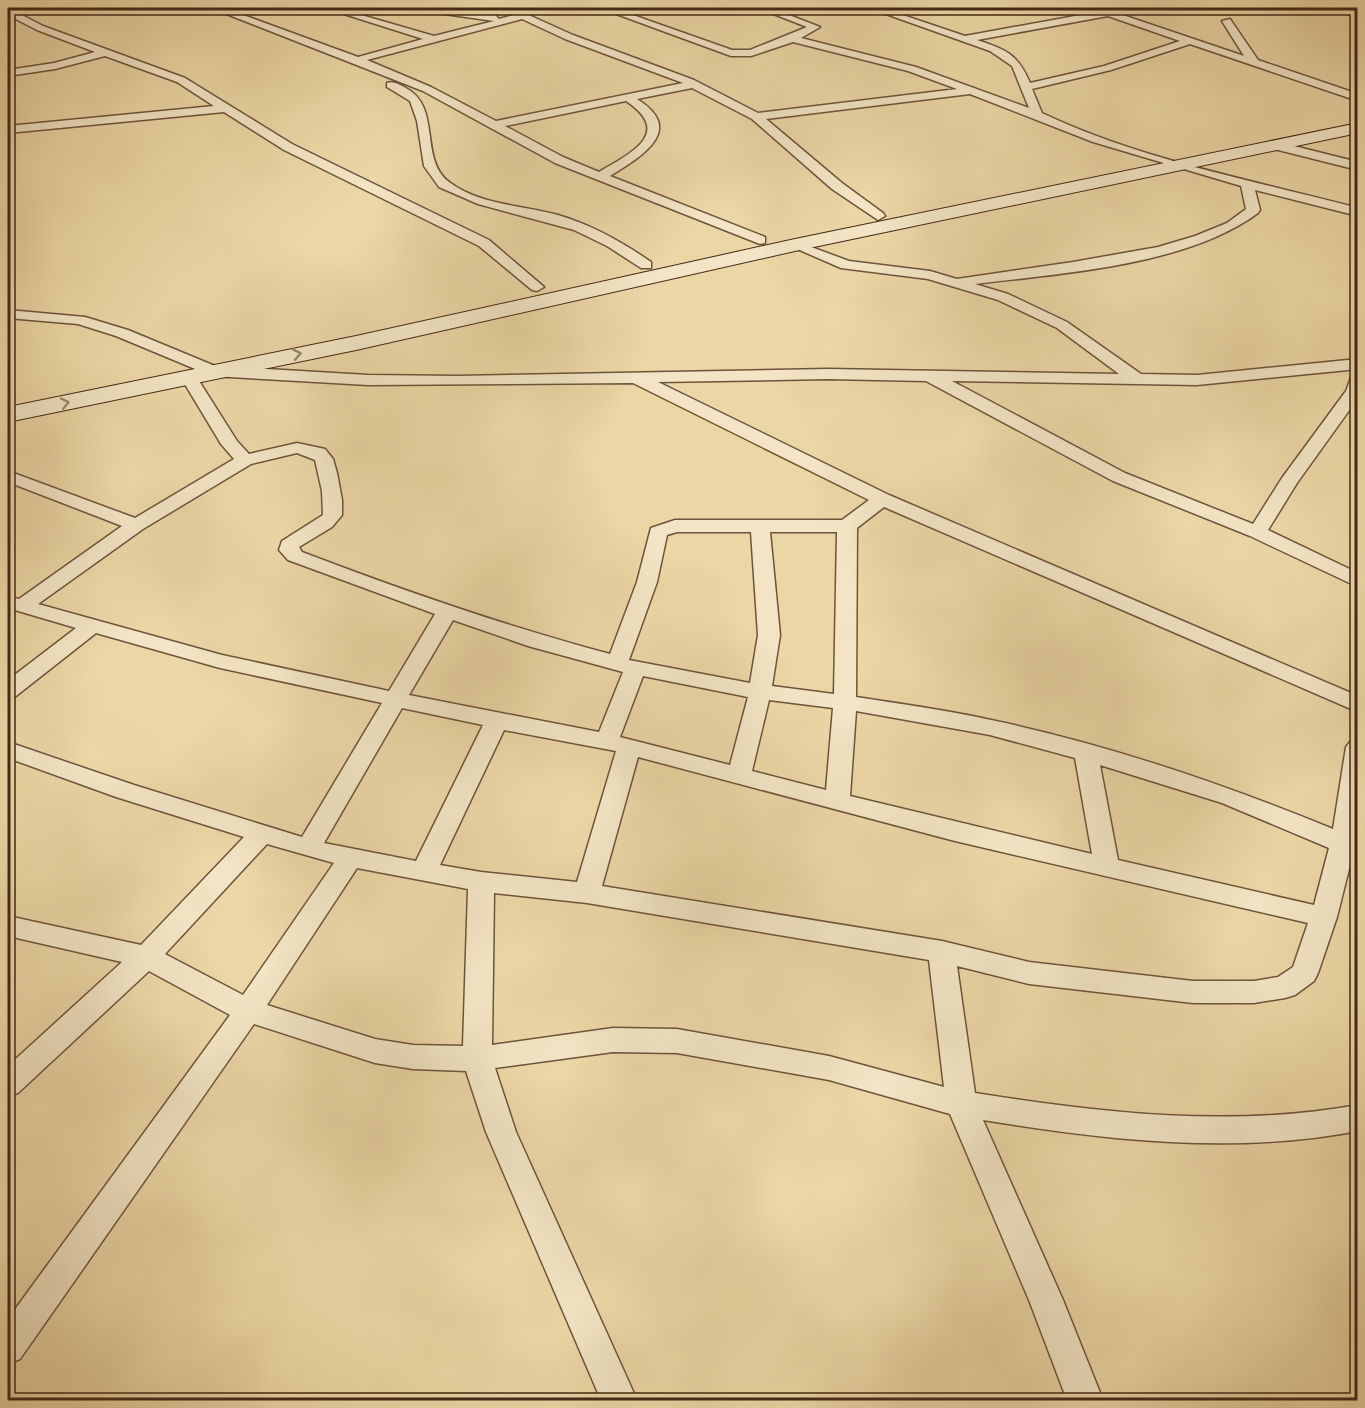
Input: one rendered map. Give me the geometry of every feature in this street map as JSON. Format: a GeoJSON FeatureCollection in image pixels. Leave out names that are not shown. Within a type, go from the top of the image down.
{"type":"FeatureCollection","features":[{"type":"Feature","properties":{"kind":"street"},"geometry":{"type":"LineString","coordinates":[[216,8],[378,68],[452,100],[559,160],[760,240]]}},
{"type":"Feature","properties":{"kind":"street"},"geometry":{"type":"LineString","coordinates":[[329,8],[432,39]]}},
{"type":"Feature","properties":{"kind":"street"},"geometry":{"type":"LineString","coordinates":[[423,8],[506,20]]}},
{"type":"Feature","properties":{"kind":"street"},"geometry":{"type":"LineString","coordinates":[[506,8],[694,84],[756,117],[837,186],[878,216]]}},
{"type":"Feature","properties":{"kind":"street"},"geometry":{"type":"LineString","coordinates":[[605,8],[731,53],[751,53],[792,39],[815,27],[763,8]]}},
{"type":"Feature","properties":{"kind":"street"},"geometry":{"type":"LineString","coordinates":[[874,8],[994,50],[1017,64],[1037,115]]}},
{"type":"Feature","properties":{"kind":"street"},"geometry":{"type":"LineString","coordinates":[[1094,8],[1358,98]]}},
{"type":"Feature","properties":{"kind":"street"},"geometry":{"type":"LineString","coordinates":[[1339,8],[1358,14]]}},
{"type":"Feature","properties":{"kind":"street"},"geometry":{"type":"LineString","coordinates":[[8,10],[40,28],[181,80],[288,147],[464,231],[484,243],[537,287]]}},
{"type":"Feature","properties":{"kind":"street"},"geometry":{"type":"LineString","coordinates":[[890,14],[909,10]]}},
{"type":"Feature","properties":{"kind":"street"},"geometry":{"type":"LineString","coordinates":[[965,39],[1109,13]]}},
{"type":"Feature","properties":{"kind":"street"},"geometry":{"type":"LineString","coordinates":[[357,60],[523,16]]}},
{"type":"Feature","properties":{"kind":"street"},"geometry":{"type":"LineString","coordinates":[[1227,21],[1253,62]]}},
{"type":"Feature","properties":{"kind":"street"},"geometry":{"type":"LineString","coordinates":[[792,39],[889,63],[975,91],[1106,144],[1246,186],[1358,212]]}},
{"type":"Feature","properties":{"kind":"street"},"geometry":{"type":"LineString","coordinates":[[1025,87],[1107,68],[1189,41]]}},
{"type":"Feature","properties":{"kind":"street"},"geometry":{"type":"LineString","coordinates":[[8,73],[55,66],[107,52]]}},
{"type":"Feature","properties":{"kind":"street"},"geometry":{"type":"LineString","coordinates":[[378,68],[377,75],[380,79],[414,99],[422,118],[433,172],[445,184],[473,198],[589,229],[608,238],[643,270]]}},
{"type":"Feature","properties":{"kind":"street"},"geometry":{"type":"LineString","coordinates":[[494,125],[694,84]]}},
{"type":"Feature","properties":{"kind":"street"},"geometry":{"type":"LineString","coordinates":[[756,117],[975,91]]}},
{"type":"Feature","properties":{"kind":"street"},"geometry":{"type":"LineString","coordinates":[[601,176],[639,152],[651,138],[654,127],[652,117],[628,98]]}},
{"type":"Feature","properties":{"kind":"street"},"geometry":{"type":"LineString","coordinates":[[8,130],[226,108]]}},
{"type":"Feature","properties":{"kind":"street"},"geometry":{"type":"LineString","coordinates":[[8,415],[188,368],[537,287],[795,245],[1358,118]]}},
{"type":"Feature","properties":{"kind":"street"},"geometry":{"type":"LineString","coordinates":[[212,371],[356,342],[760,240],[878,216],[1358,128]]}},
{"type":"Feature","properties":{"kind":"street"},"geometry":{"type":"LineString","coordinates":[[1274,145],[1358,166]]}},
{"type":"Feature","properties":{"kind":"street"},"geometry":{"type":"LineString","coordinates":[[959,282],[1136,255],[1220,233],[1238,224],[1253,210],[1246,186]]}},
{"type":"Feature","properties":{"kind":"street"},"geometry":{"type":"LineString","coordinates":[[795,245],[846,265],[909,271],[959,282],[1012,301],[1062,325],[1140,381]]}},
{"type":"Feature","properties":{"kind":"street"},"geometry":{"type":"LineString","coordinates":[[8,314],[80,320],[122,333],[188,368],[230,444],[245,460]]}},
{"type":"Feature","properties":{"kind":"street"},"geometry":{"type":"LineString","coordinates":[[8,397],[188,368],[411,382],[633,376],[927,375],[1197,381],[1358,364]]}},
{"type":"Feature","properties":{"kind":"street"},"geometry":{"type":"LineString","coordinates":[[927,375],[1119,477],[1257,532],[1358,581]]}},
{"type":"Feature","properties":{"kind":"street"},"geometry":{"type":"LineString","coordinates":[[633,376],[760,441],[882,499],[1358,705]]}},
{"type":"Feature","properties":{"kind":"street"},"geometry":{"type":"LineString","coordinates":[[1257,532],[1287,482],[1356,387]]}},
{"type":"Feature","properties":{"kind":"street"},"geometry":{"type":"LineString","coordinates":[[15,604],[136,525],[245,460],[297,448],[319,453],[324,459],[335,510],[331,518],[289,545],[289,550],[295,556],[373,586],[545,644],[626,666],[760,692],[845,702],[990,727],[1086,751],[1231,797],[1350,847]]}},
{"type":"Feature","properties":{"kind":"street"},"geometry":{"type":"LineString","coordinates":[[8,476],[136,525]]}},
{"type":"Feature","properties":{"kind":"street"},"geometry":{"type":"LineString","coordinates":[[587,893],[618,744],[626,666],[658,532],[675,525],[760,528],[847,526],[882,499]]}},
{"type":"Feature","properties":{"kind":"street"},"geometry":{"type":"LineString","coordinates":[[837,802],[845,702],[847,526]]}},
{"type":"Feature","properties":{"kind":"street"},"geometry":{"type":"LineString","coordinates":[[739,776],[760,692],[769,635],[760,528]]}},
{"type":"Feature","properties":{"kind":"street"},"geometry":{"type":"LineString","coordinates":[[15,604],[90,627],[220,661],[394,700],[618,744],[837,802],[1107,869],[1324,917]]}},
{"type":"Feature","properties":{"kind":"street"},"geometry":{"type":"LineString","coordinates":[[308,848],[448,610]]}},
{"type":"Feature","properties":{"kind":"street"},"geometry":{"type":"LineString","coordinates":[[8,692],[90,627]]}},
{"type":"Feature","properties":{"kind":"street"},"geometry":{"type":"LineString","coordinates":[[423,873],[497,721]]}},
{"type":"Feature","properties":{"kind":"street"},"geometry":{"type":"LineString","coordinates":[[8,750],[125,791],[308,848],[423,873],[481,882],[587,893],[942,952],[1029,973],[1192,993],[1254,992],[1285,987],[1304,973],[1350,847],[1358,747]]}},
{"type":"Feature","properties":{"kind":"street"},"geometry":{"type":"LineString","coordinates":[[1086,751],[1107,869]]}},
{"type":"Feature","properties":{"kind":"street"},"geometry":{"type":"LineString","coordinates":[[8,1084],[146,957],[262,834]]}},
{"type":"Feature","properties":{"kind":"street"},"geometry":{"type":"LineString","coordinates":[[8,1347],[248,1011],[351,858]]}},
{"type":"Feature","properties":{"kind":"street"},"geometry":{"type":"LineString","coordinates":[[481,882],[477,1059],[501,1132],[619,1401]]}},
{"type":"Feature","properties":{"kind":"street"},"geometry":{"type":"LineString","coordinates":[[8,926],[146,957],[248,1011],[375,1051],[413,1057],[477,1059],[603,1041],[677,1041],[830,1068],[961,1104],[1036,1116],[1111,1124],[1228,1131],[1326,1124],[1358,1118]]}},
{"type":"Feature","properties":{"kind":"street"},"geometry":{"type":"LineString","coordinates":[[942,952],[961,1104],[1046,1300],[1085,1401]]}}]}
